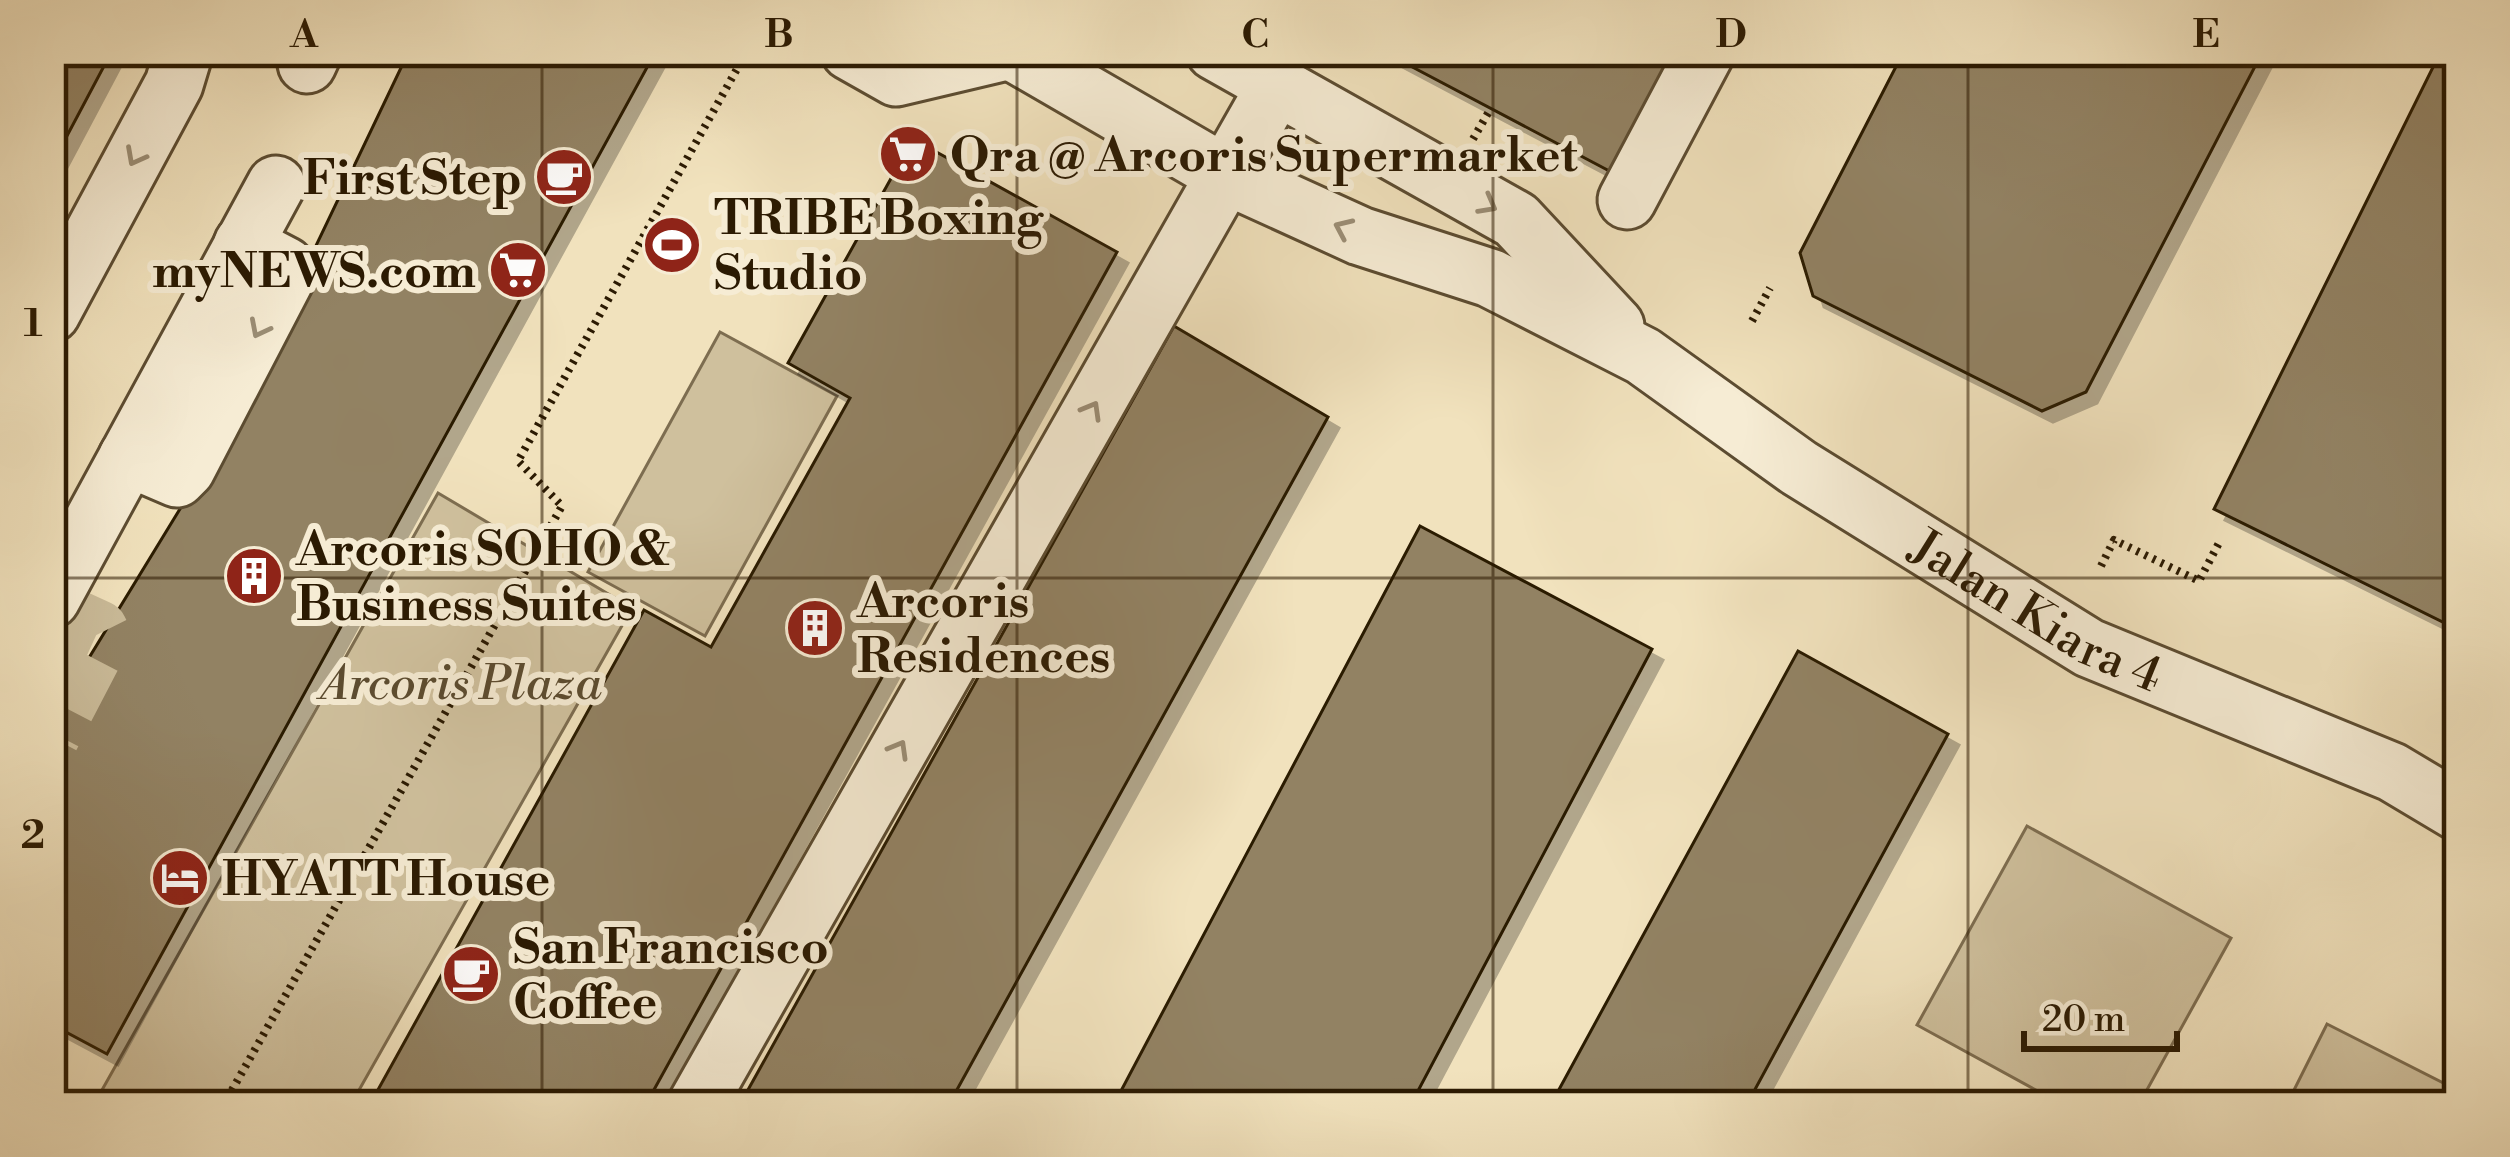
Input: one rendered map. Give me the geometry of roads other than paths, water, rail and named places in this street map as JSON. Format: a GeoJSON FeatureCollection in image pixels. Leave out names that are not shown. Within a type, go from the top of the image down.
{"type":"FeatureCollection","features":[{"type":"Feature","properties":{"kind":"street"},"geometry":{"type":"LineString","coordinates":[[51,313],[174,84],[184,51]]}},
{"type":"Feature","properties":{"kind":"street"},"geometry":{"type":"LineString","coordinates":[[850,51],[896,77],[1009,51]]}},
{"type":"Feature","properties":{"kind":"street","name":"Jalan Kiara 4"},"geometry":{"type":"LineString","coordinates":[[1009,51],[1226,175],[1360,236],[1490,278],[1643,356],[1799,468],[2089,648],[2392,772],[2459,812]]}},
{"type":"Feature","properties":{"kind":"street","name":"Jalan Kiara 4"},"geometry":{"type":"LineString","coordinates":[[1215,51],[1516,220],[1643,356]]}},
{"type":"Feature","properties":{"kind":"street"},"geometry":{"type":"LineString","coordinates":[[1627,200],[1706,51]]}},
{"type":"Feature","properties":{"kind":"street"},"geometry":{"type":"LineString","coordinates":[[696,1106],[840,825],[1276,88]]}},
{"type":"Feature","properties":{"kind":"street"},"geometry":{"type":"LineString","coordinates":[[51,599],[276,185]]}},
{"type":"Feature","properties":{"kind":"street"},"geometry":{"type":"LineString","coordinates":[[663,1106],[724,992]]}},
{"type":"Feature","properties":{"kind":"tunnel"},"geometry":{"type":"LineString","coordinates":[[51,607],[99,629],[103,637],[51,737]]}},
{"type":"Feature","properties":{"kind":"place","name":"Qra @ Arcoris Supermarket"},"geometry":{"type":"Point","coordinates":[908,154]}},
{"type":"Feature","properties":{"kind":"place","name":"First Step"},"geometry":{"type":"Point","coordinates":[564,177]}},
{"type":"Feature","properties":{"kind":"place","name":"TRIBE Boxing Studio"},"geometry":{"type":"Point","coordinates":[672,245]}},
{"type":"Feature","properties":{"kind":"place","name":"myNEWS.com"},"geometry":{"type":"Point","coordinates":[518,270]}},
{"type":"Feature","properties":{"kind":"place","name":"Arcoris SOHO & Business Suites"},"geometry":{"type":"Point","coordinates":[254,576]}},
{"type":"Feature","properties":{"kind":"place","name":"Arcoris Residences"},"geometry":{"type":"Point","coordinates":[815,628]}},
{"type":"Feature","properties":{"kind":"place","name":"HYATT House"},"geometry":{"type":"Point","coordinates":[180,878]}},
{"type":"Feature","properties":{"kind":"place","name":"San Francisco Coffee"},"geometry":{"type":"Point","coordinates":[471,974]}},
{"type":"Feature","properties":{"kind":"park label","name":"Arcoris Plaza"},"geometry":{"type":"Point","coordinates":[461,682]}}]}
